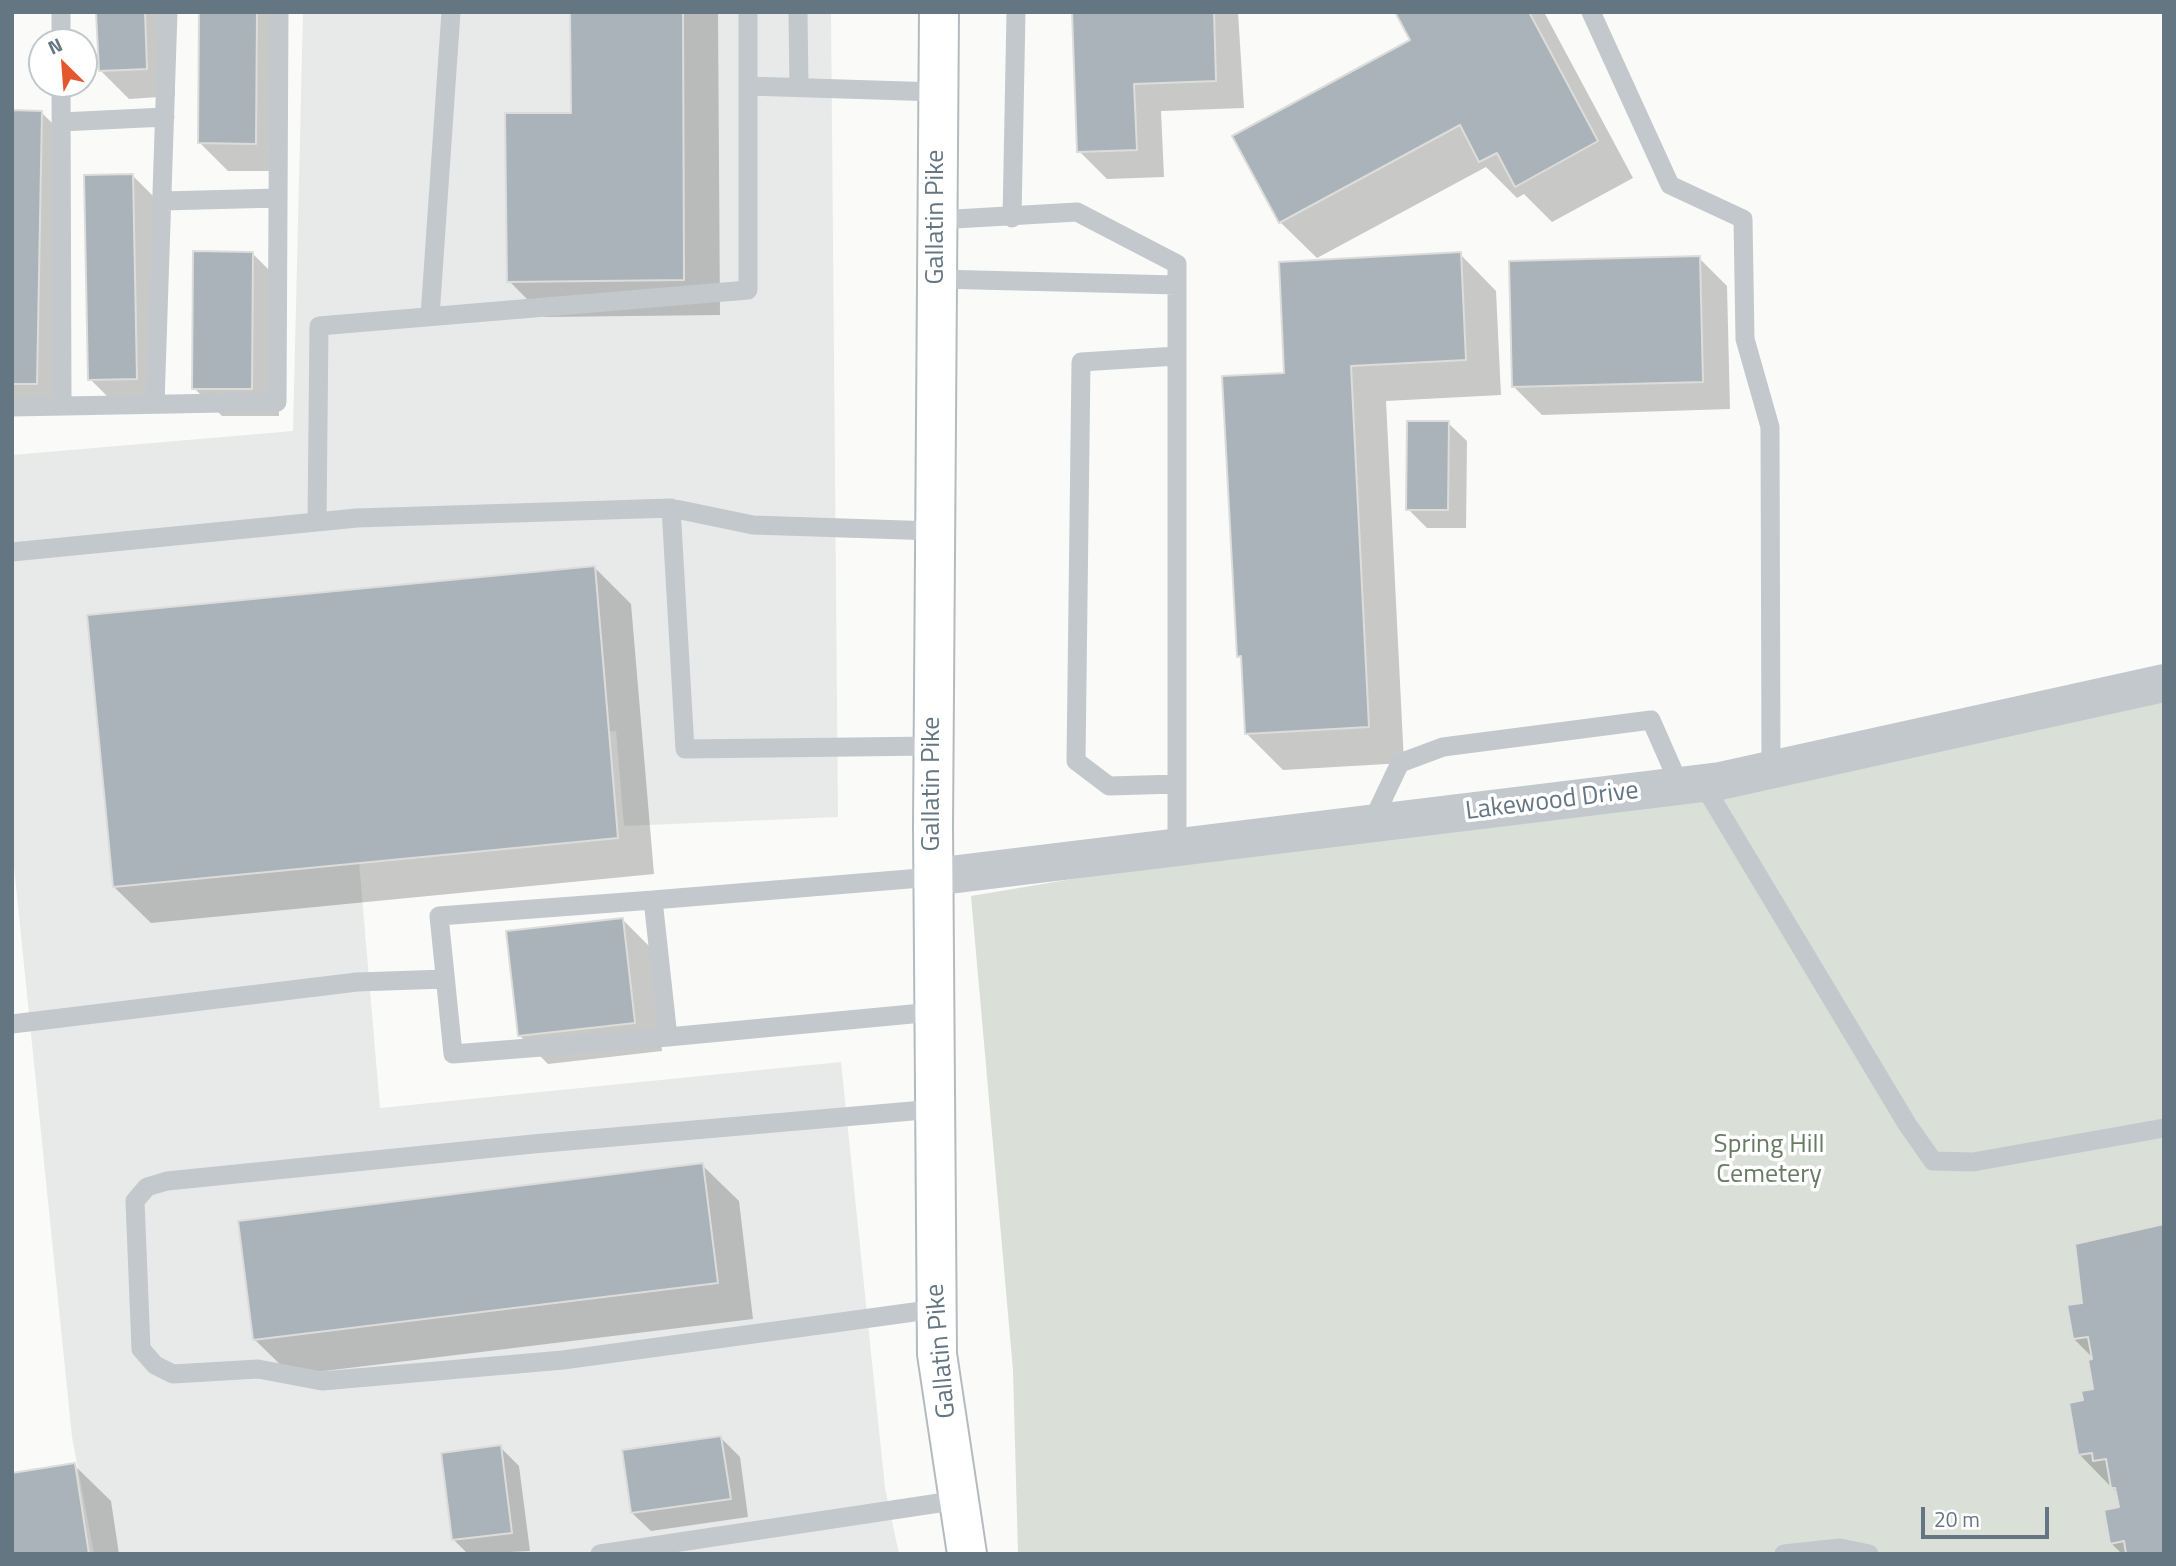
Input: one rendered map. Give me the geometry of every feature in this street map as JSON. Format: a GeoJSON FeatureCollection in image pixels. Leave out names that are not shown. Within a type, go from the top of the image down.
{"type":"FeatureCollection","features":[{"type":"Feature","properties":{"kind":"main road","name":"Gallatin Pike"},"geometry":{"type":"LineString","coordinates":[[939,12],[933,746],[936,1309],[937,1354],[967,1554]]}},
{"type":"Feature","properties":{"kind":"street","name":"Lakewood Drive"},"geometry":{"type":"LineString","coordinates":[[933,877],[1691,785],[2164,683]]}},
{"type":"Feature","properties":{"kind":"lane"},"geometry":{"type":"LineString","coordinates":[[155,404],[168,12]]}},
{"type":"Feature","properties":{"kind":"lane"},"geometry":{"type":"LineString","coordinates":[[12,407],[277,402],[279,12]]}},
{"type":"Feature","properties":{"kind":"lane"},"geometry":{"type":"LineString","coordinates":[[430,316],[451,12]]}},
{"type":"Feature","properties":{"kind":"lane"},"geometry":{"type":"LineString","coordinates":[[317,522],[319,326],[748,290],[748,12]]}},
{"type":"Feature","properties":{"kind":"lane"},"geometry":{"type":"LineString","coordinates":[[799,12],[799,88]]}},
{"type":"Feature","properties":{"kind":"lane"},"geometry":{"type":"LineString","coordinates":[[1012,218],[1016,12]]}},
{"type":"Feature","properties":{"kind":"lane"},"geometry":{"type":"LineString","coordinates":[[1591,12],[1670,185],[1743,219],[1745,339],[1770,427],[1771,769]]}},
{"type":"Feature","properties":{"kind":"lane"},"geometry":{"type":"LineString","coordinates":[[748,86],[938,92]]}},
{"type":"Feature","properties":{"kind":"lane"},"geometry":{"type":"LineString","coordinates":[[61,98],[62,406]]}},
{"type":"Feature","properties":{"kind":"lane"},"geometry":{"type":"LineString","coordinates":[[61,122],[165,117]]}},
{"type":"Feature","properties":{"kind":"lane"},"geometry":{"type":"LineString","coordinates":[[163,201],[278,198]]}},
{"type":"Feature","properties":{"kind":"lane"},"geometry":{"type":"LineString","coordinates":[[937,220],[1012,218],[1077,212],[1177,264],[1177,847]]}},
{"type":"Feature","properties":{"kind":"lane"},"geometry":{"type":"LineString","coordinates":[[937,279],[1177,285]]}},
{"type":"Feature","properties":{"kind":"lane"},"geometry":{"type":"LineString","coordinates":[[1177,356],[1081,362],[1076,761],[1109,786],[1177,784]]}},
{"type":"Feature","properties":{"kind":"lane"},"geometry":{"type":"LineString","coordinates":[[671,508],[685,749],[933,746]]}},
{"type":"Feature","properties":{"kind":"lane"},"geometry":{"type":"LineString","coordinates":[[12,552],[317,522],[671,508],[753,525],[935,531]]}},
{"type":"Feature","properties":{"kind":"lane"},"geometry":{"type":"LineString","coordinates":[[1371,824],[1400,763],[1443,747],[1651,720],[1933,1161],[1973,1162],[2164,1128]]}},
{"type":"Feature","properties":{"kind":"lane"},"geometry":{"type":"LineString","coordinates":[[933,877],[439,916],[453,1054],[933,1012]]}},
{"type":"Feature","properties":{"kind":"lane"},"geometry":{"type":"LineString","coordinates":[[653,900],[668,1037]]}},
{"type":"Feature","properties":{"kind":"lane"},"geometry":{"type":"LineString","coordinates":[[12,1024],[357,982],[445,979]]}},
{"type":"Feature","properties":{"kind":"lane"},"geometry":{"type":"LineString","coordinates":[[935,1109],[533,1144],[167,1181],[147,1187],[135,1201],[141,1349],[155,1365],[173,1374],[258,1369],[322,1381],[563,1360],[936,1309]]}},
{"type":"Feature","properties":{"kind":"lane"},"geometry":{"type":"LineString","coordinates":[[600,1554],[959,1500]]}},
{"type":"Feature","properties":{"kind":"lane"},"geometry":{"type":"LineString","coordinates":[[1784,1554],[1840,1548],[1869,1554]]}},
{"type":"Feature","properties":{"kind":"shaded area"},"geometry":{"type":"Polygon","coordinates":[[[303,12],[831,12],[838,817],[624,826],[616,731],[350,755],[380,1108],[841,1062],[885,1488],[899,1554],[94,1554],[72,1437],[12,847],[12,455],[293,431],[303,12]]]}},
{"type":"Feature","properties":{"kind":"green space","name":"Spring Hill Cemetery"},"geometry":{"type":"Polygon","coordinates":[[[2164,696],[2164,1554],[1018,1554],[1013,1370],[971,896],[2164,696]]]}},
{"type":"Feature","properties":{"kind":"building"},"geometry":{"type":"Polygon","coordinates":[[[96,12],[145,12],[147,69],[99,71],[96,12]]]}},
{"type":"Feature","properties":{"kind":"building"},"geometry":{"type":"Polygon","coordinates":[[[199,12],[257,12],[256,144],[198,143],[199,12]]]}},
{"type":"Feature","properties":{"kind":"building"},"geometry":{"type":"Polygon","coordinates":[[[570,12],[683,12],[684,280],[507,282],[505,113],[571,113],[570,12]]]}},
{"type":"Feature","properties":{"kind":"building"},"geometry":{"type":"Polygon","coordinates":[[[1072,12],[1214,12],[1216,81],[1134,84],[1137,150],[1077,152],[1072,12]]]}},
{"type":"Feature","properties":{"kind":"building"},"geometry":{"type":"Polygon","coordinates":[[[1395,12],[1529,12],[1598,141],[1515,187],[1497,153],[1479,162],[1460,125],[1279,223],[1232,136],[1410,40],[1395,12]]]}},
{"type":"Feature","properties":{"kind":"building"},"geometry":{"type":"Polygon","coordinates":[[[12,110],[42,111],[37,384],[12,384],[12,110]]]}},
{"type":"Feature","properties":{"kind":"building"},"geometry":{"type":"Polygon","coordinates":[[[133,174],[137,379],[88,380],[84,175],[133,174]]]}},
{"type":"Feature","properties":{"kind":"building"},"geometry":{"type":"Polygon","coordinates":[[[193,251],[253,252],[252,389],[192,389],[193,251]]]}},
{"type":"Feature","properties":{"kind":"building"},"geometry":{"type":"Polygon","coordinates":[[[1461,252],[1466,360],[1351,366],[1369,727],[1245,734],[1241,656],[1237,657],[1222,376],[1284,373],[1279,262],[1461,252]]]}},
{"type":"Feature","properties":{"kind":"building"},"geometry":{"type":"Polygon","coordinates":[[[1700,256],[1703,382],[1512,387],[1509,261],[1700,256]]]}},
{"type":"Feature","properties":{"kind":"building"},"geometry":{"type":"Polygon","coordinates":[[[1407,421],[1449,421],[1448,510],[1406,510],[1407,421]]]}},
{"type":"Feature","properties":{"kind":"building"},"geometry":{"type":"Polygon","coordinates":[[[595,566],[618,838],[113,887],[87,615],[595,566]]]}},
{"type":"Feature","properties":{"kind":"building"},"geometry":{"type":"Polygon","coordinates":[[[623,918],[635,1023],[518,1036],[506,931],[623,918]]]}},
{"type":"Feature","properties":{"kind":"building"},"geometry":{"type":"Polygon","coordinates":[[[703,1163],[718,1283],[253,1340],[238,1221],[703,1163]]]}},
{"type":"Feature","properties":{"kind":"building"},"geometry":{"type":"Polygon","coordinates":[[[2164,1224],[2164,1554],[2126,1554],[2124,1541],[2110,1544],[2104,1510],[2119,1507],[2115,1488],[2111,1488],[2106,1459],[2093,1461],[2092,1453],[2078,1455],[2069,1403],[2083,1400],[2081,1391],[2093,1389],[2088,1360],[2092,1359],[2088,1337],[2073,1339],[2067,1305],[2082,1303],[2075,1244],[2164,1224]]]}},
{"type":"Feature","properties":{"kind":"building"},"geometry":{"type":"Polygon","coordinates":[[[721,1436],[731,1499],[631,1513],[622,1450],[721,1436]]]}},
{"type":"Feature","properties":{"kind":"building"},"geometry":{"type":"Polygon","coordinates":[[[501,1445],[512,1533],[452,1540],[441,1453],[501,1445]]]}},
{"type":"Feature","properties":{"kind":"building"},"geometry":{"type":"Polygon","coordinates":[[[75,1463],[89,1554],[12,1554],[12,1473],[75,1463]]]}}]}
